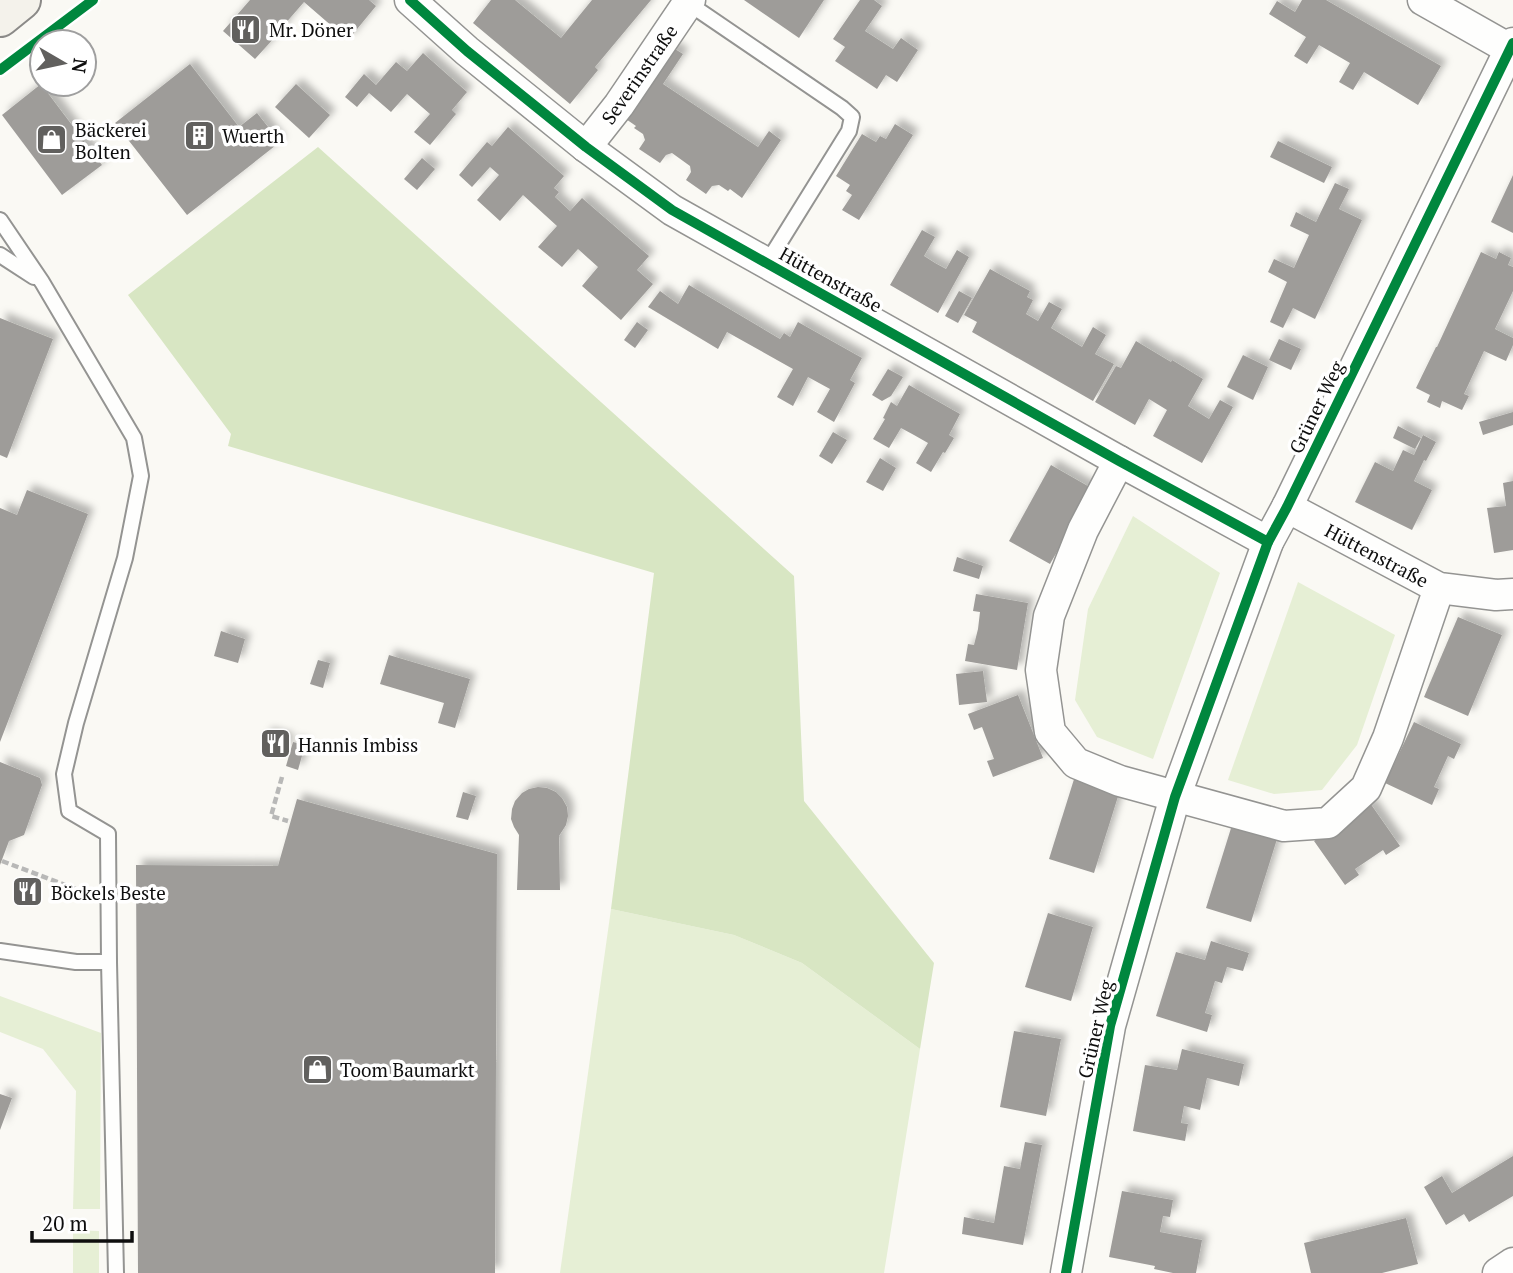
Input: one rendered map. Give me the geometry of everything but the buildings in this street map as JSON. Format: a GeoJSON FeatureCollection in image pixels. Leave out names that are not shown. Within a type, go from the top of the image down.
{"type":"FeatureCollection","features":[{"type":"Feature","properties":{"kind":"main road"},"geometry":{"type":"LineString","coordinates":[[0,17],[21,0]]}},
{"type":"Feature","properties":{"kind":"street","name":"Hüttenstraße"},"geometry":{"type":"LineString","coordinates":[[410,0],[467,51],[586,147],[672,211],[1119,461],[1268,541]]}},
{"type":"Feature","properties":{"kind":"street"},"geometry":{"type":"LineString","coordinates":[[1423,0],[1512,48]]}},
{"type":"Feature","properties":{"kind":"street","name":"Severinstraße"},"geometry":{"type":"LineString","coordinates":[[586,147],[619,105],[689,2]]}},
{"type":"Feature","properties":{"kind":"street","name":"Grüner Weg"},"geometry":{"type":"LineString","coordinates":[[1066,1273],[1111,1026],[1175,797],[1268,541],[1512,48]]}},
{"type":"Feature","properties":{"kind":"street"},"geometry":{"type":"LineString","coordinates":[[1119,461],[1083,530],[1049,616],[1041,670],[1050,732],[1076,763],[1120,781],[1284,826],[1328,823],[1366,788],[1388,738],[1439,588]]}},
{"type":"Feature","properties":{"kind":"street","name":"Hüttenstraße"},"geometry":{"type":"LineString","coordinates":[[1287,507],[1439,588],[1496,595],[1513,594]]}},
{"type":"Feature","properties":{"kind":"street"},"geometry":{"type":"LineString","coordinates":[[1498,1273],[1513,1263]]}},
{"type":"Feature","properties":{"kind":"lane","name":"Hüttenstraße"},"geometry":{"type":"LineString","coordinates":[[689,2],[852,117],[849,131],[767,263]]}},
{"type":"Feature","properties":{"kind":"lane"},"geometry":{"type":"LineString","coordinates":[[0,220],[41,282],[134,438],[141,476],[125,558],[76,723],[64,774],[69,811],[108,834],[116,1273]]}},
{"type":"Feature","properties":{"kind":"lane"},"geometry":{"type":"LineString","coordinates":[[0,255],[41,282]]}},
{"type":"Feature","properties":{"kind":"lane"},"geometry":{"type":"LineString","coordinates":[[0,951],[76,962],[109,962]]}},
{"type":"Feature","properties":{"kind":"path"},"geometry":{"type":"LineString","coordinates":[[282,777],[271,816],[288,821]]}},
{"type":"Feature","properties":{"kind":"path"},"geometry":{"type":"LineString","coordinates":[[2,861],[98,897],[108,898]]}},
{"type":"Feature","properties":{"kind":"green space"},"geometry":{"type":"Polygon","coordinates":[[[318,147],[794,576],[804,801],[934,963],[920,1049],[802,963],[734,935],[611,909],[654,573],[228,446],[231,434],[128,295],[318,147]]]}},
{"type":"Feature","properties":{"kind":"green space"},"geometry":{"type":"Polygon","coordinates":[[[1133,516],[1220,573],[1153,759],[1097,737],[1075,700],[1088,609],[1133,516]]]}},
{"type":"Feature","properties":{"kind":"green space"},"geometry":{"type":"Polygon","coordinates":[[[1298,582],[1395,635],[1357,745],[1322,790],[1274,794],[1228,780],[1298,582]]]}},
{"type":"Feature","properties":{"kind":"green space"},"geometry":{"type":"Polygon","coordinates":[[[611,909],[734,935],[802,963],[920,1049],[884,1273],[560,1273],[611,909]]]}},
{"type":"Feature","properties":{"kind":"green space"},"geometry":{"type":"Polygon","coordinates":[[[0,996],[101,1033],[100,1209],[73,1209],[76,1091],[43,1049],[0,1032],[0,996]]]}},
{"type":"Feature","properties":{"kind":"green space"},"geometry":{"type":"Polygon","coordinates":[[[73,1230],[99,1231],[99,1273],[73,1273],[73,1230]]]}},
{"type":"Feature","properties":{"kind":"cycle path"},"geometry":{"type":"LineString","coordinates":[[0,70],[93,0]]}},
{"type":"Feature","properties":{"kind":"cycle path"},"geometry":{"type":"LineString","coordinates":[[410,0],[467,51],[586,147],[672,210],[1268,542]]}},
{"type":"Feature","properties":{"kind":"cycle path"},"geometry":{"type":"LineString","coordinates":[[1066,1273],[1110,1026],[1175,797],[1268,542],[1513,43]]}},
{"type":"Feature","properties":{"kind":"place","name":"Mr. Döner"},"geometry":{"type":"Point","coordinates":[246,29]}},
{"type":"Feature","properties":{"kind":"place","name":"Wuerth"},"geometry":{"type":"Point","coordinates":[199,135]}},
{"type":"Feature","properties":{"kind":"place","name":"Bäckerei Bolten"},"geometry":{"type":"Point","coordinates":[52,140]}},
{"type":"Feature","properties":{"kind":"place","name":"Hannis Imbiss"},"geometry":{"type":"Point","coordinates":[275,744]}},
{"type":"Feature","properties":{"kind":"place","name":"Böckels Beste"},"geometry":{"type":"Point","coordinates":[28,892]}},
{"type":"Feature","properties":{"kind":"place","name":"Toom Baumarkt"},"geometry":{"type":"Point","coordinates":[317,1069]}}]}
